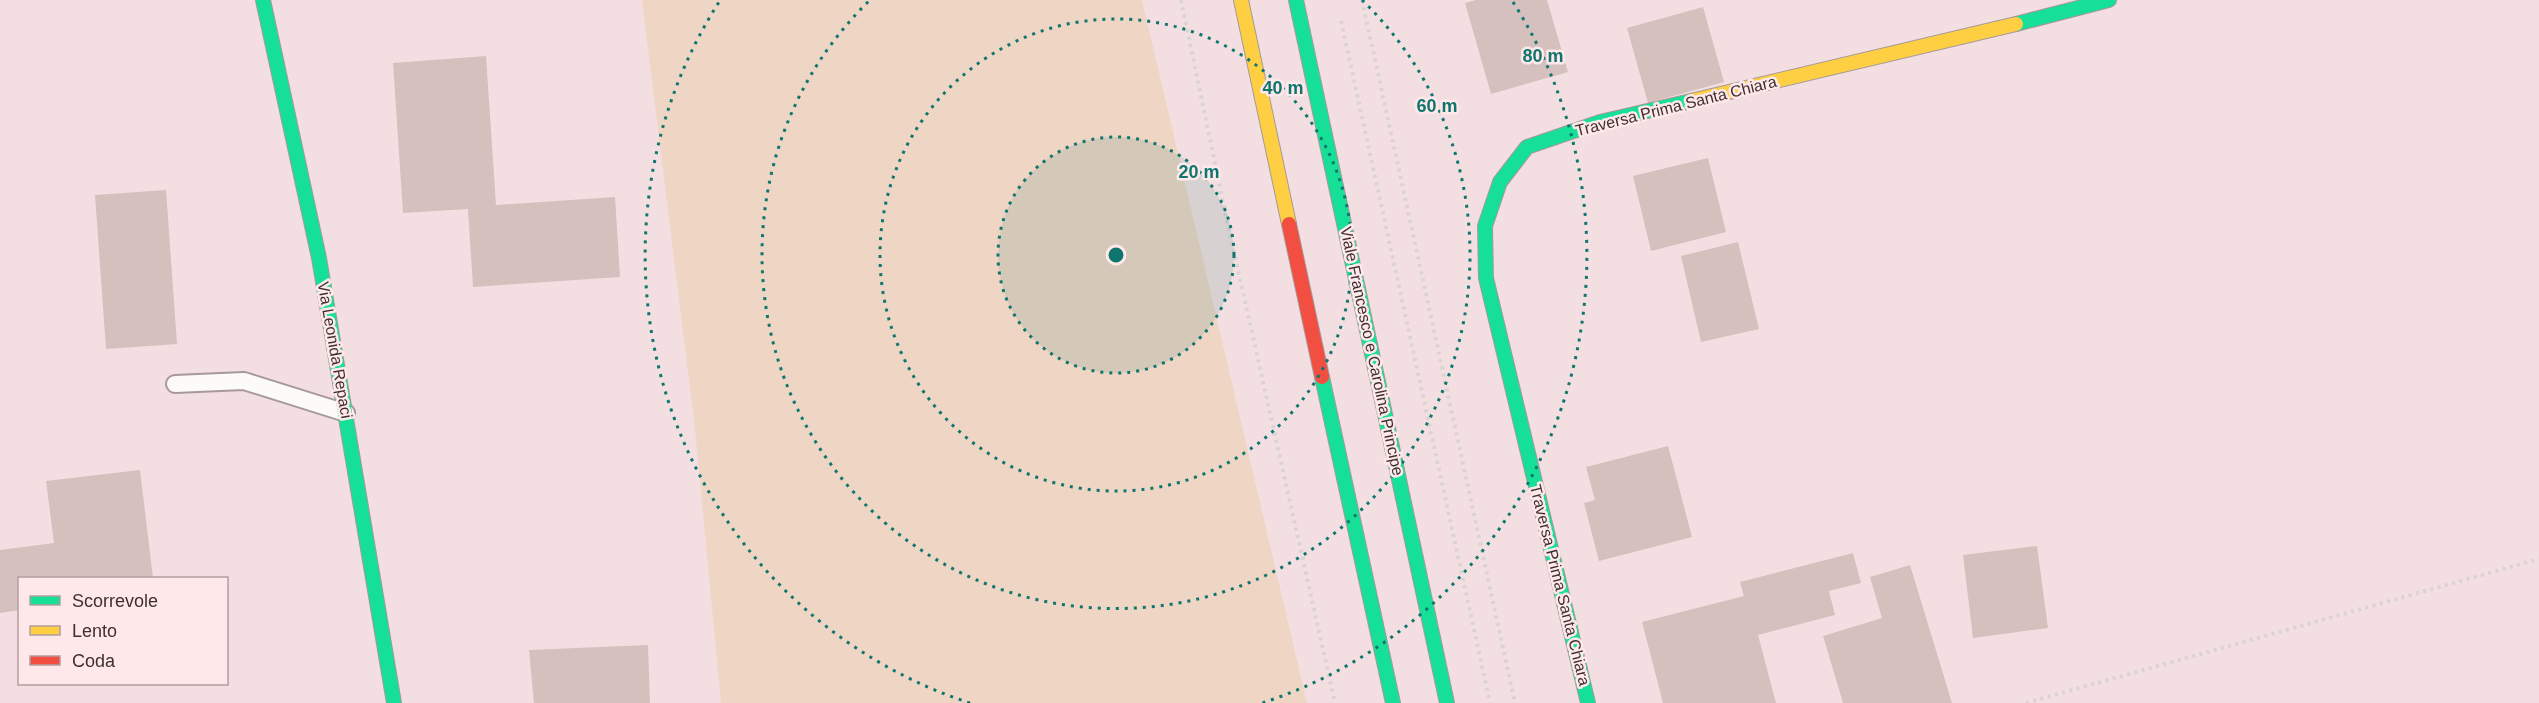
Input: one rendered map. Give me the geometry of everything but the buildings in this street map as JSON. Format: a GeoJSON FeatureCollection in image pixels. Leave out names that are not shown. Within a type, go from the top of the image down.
{"type":"FeatureCollection","features":[{"type":"Feature","properties":{"kind":"street","name":"Via Leonida Repaci"},"geometry":{"type":"LineString","coordinates":[[263,0],[319,258],[392,679],[394,703]]}},
{"type":"Feature","properties":{"kind":"street"},"geometry":{"type":"LineString","coordinates":[[1241,0],[1393,703]]}},
{"type":"Feature","properties":{"kind":"street","name":"Viale Francesco e Carolina Principe"},"geometry":{"type":"LineString","coordinates":[[1296,0],[1448,703]]}},
{"type":"Feature","properties":{"kind":"street","name":"Traversa Prima Santa Chiara"},"geometry":{"type":"LineString","coordinates":[[1588,703],[1486,278],[1485,226],[1500,182],[1527,147],[1600,122],[1919,49],[2109,0]]}},
{"type":"Feature","properties":{"kind":"lane"},"geometry":{"type":"LineString","coordinates":[[175,384],[244,381],[346,413]]}},
{"type":"Feature","properties":{"kind":"path"},"geometry":{"type":"LineString","coordinates":[[1181,0],[1227,221],[1335,703]]}},
{"type":"Feature","properties":{"kind":"path"},"geometry":{"type":"LineString","coordinates":[[1362,0],[1515,703]]}},
{"type":"Feature","properties":{"kind":"path"},"geometry":{"type":"LineString","coordinates":[[1339,11],[1490,703]]}},
{"type":"Feature","properties":{"kind":"path"},"geometry":{"type":"LineString","coordinates":[[2026,703],[2539,559]]}},
{"type":"Feature","properties":{"kind":"shaded area"},"geometry":{"type":"Polygon","coordinates":[[[642,0],[1142,0],[1307,703],[721,703],[695,429],[642,0]]]}},
{"type":"Feature","properties":{"kind":"traffic: fast"},"geometry":{"type":"LineString","coordinates":[[263,0],[319,258],[394,703]]}},
{"type":"Feature","properties":{"kind":"traffic: fast"},"geometry":{"type":"LineString","coordinates":[[1296,0],[1447,703]]}},
{"type":"Feature","properties":{"kind":"traffic: fast"},"geometry":{"type":"LineString","coordinates":[[2016,24],[2109,0]]}},
{"type":"Feature","properties":{"kind":"traffic: fast"},"geometry":{"type":"LineString","coordinates":[[1588,703],[1486,278],[1485,226],[1500,182],[1527,147],[1600,122],[1691,101]]}},
{"type":"Feature","properties":{"kind":"traffic: fast"},"geometry":{"type":"LineString","coordinates":[[1322,377],[1393,703]]}},
{"type":"Feature","properties":{"kind":"traffic: slow"},"geometry":{"type":"LineString","coordinates":[[1241,0],[1289,224]]}},
{"type":"Feature","properties":{"kind":"traffic: slow"},"geometry":{"type":"LineString","coordinates":[[1691,101],[2016,24]]}},
{"type":"Feature","properties":{"kind":"traffic: jam"},"geometry":{"type":"LineString","coordinates":[[1289,224],[1322,377]]}}]}
